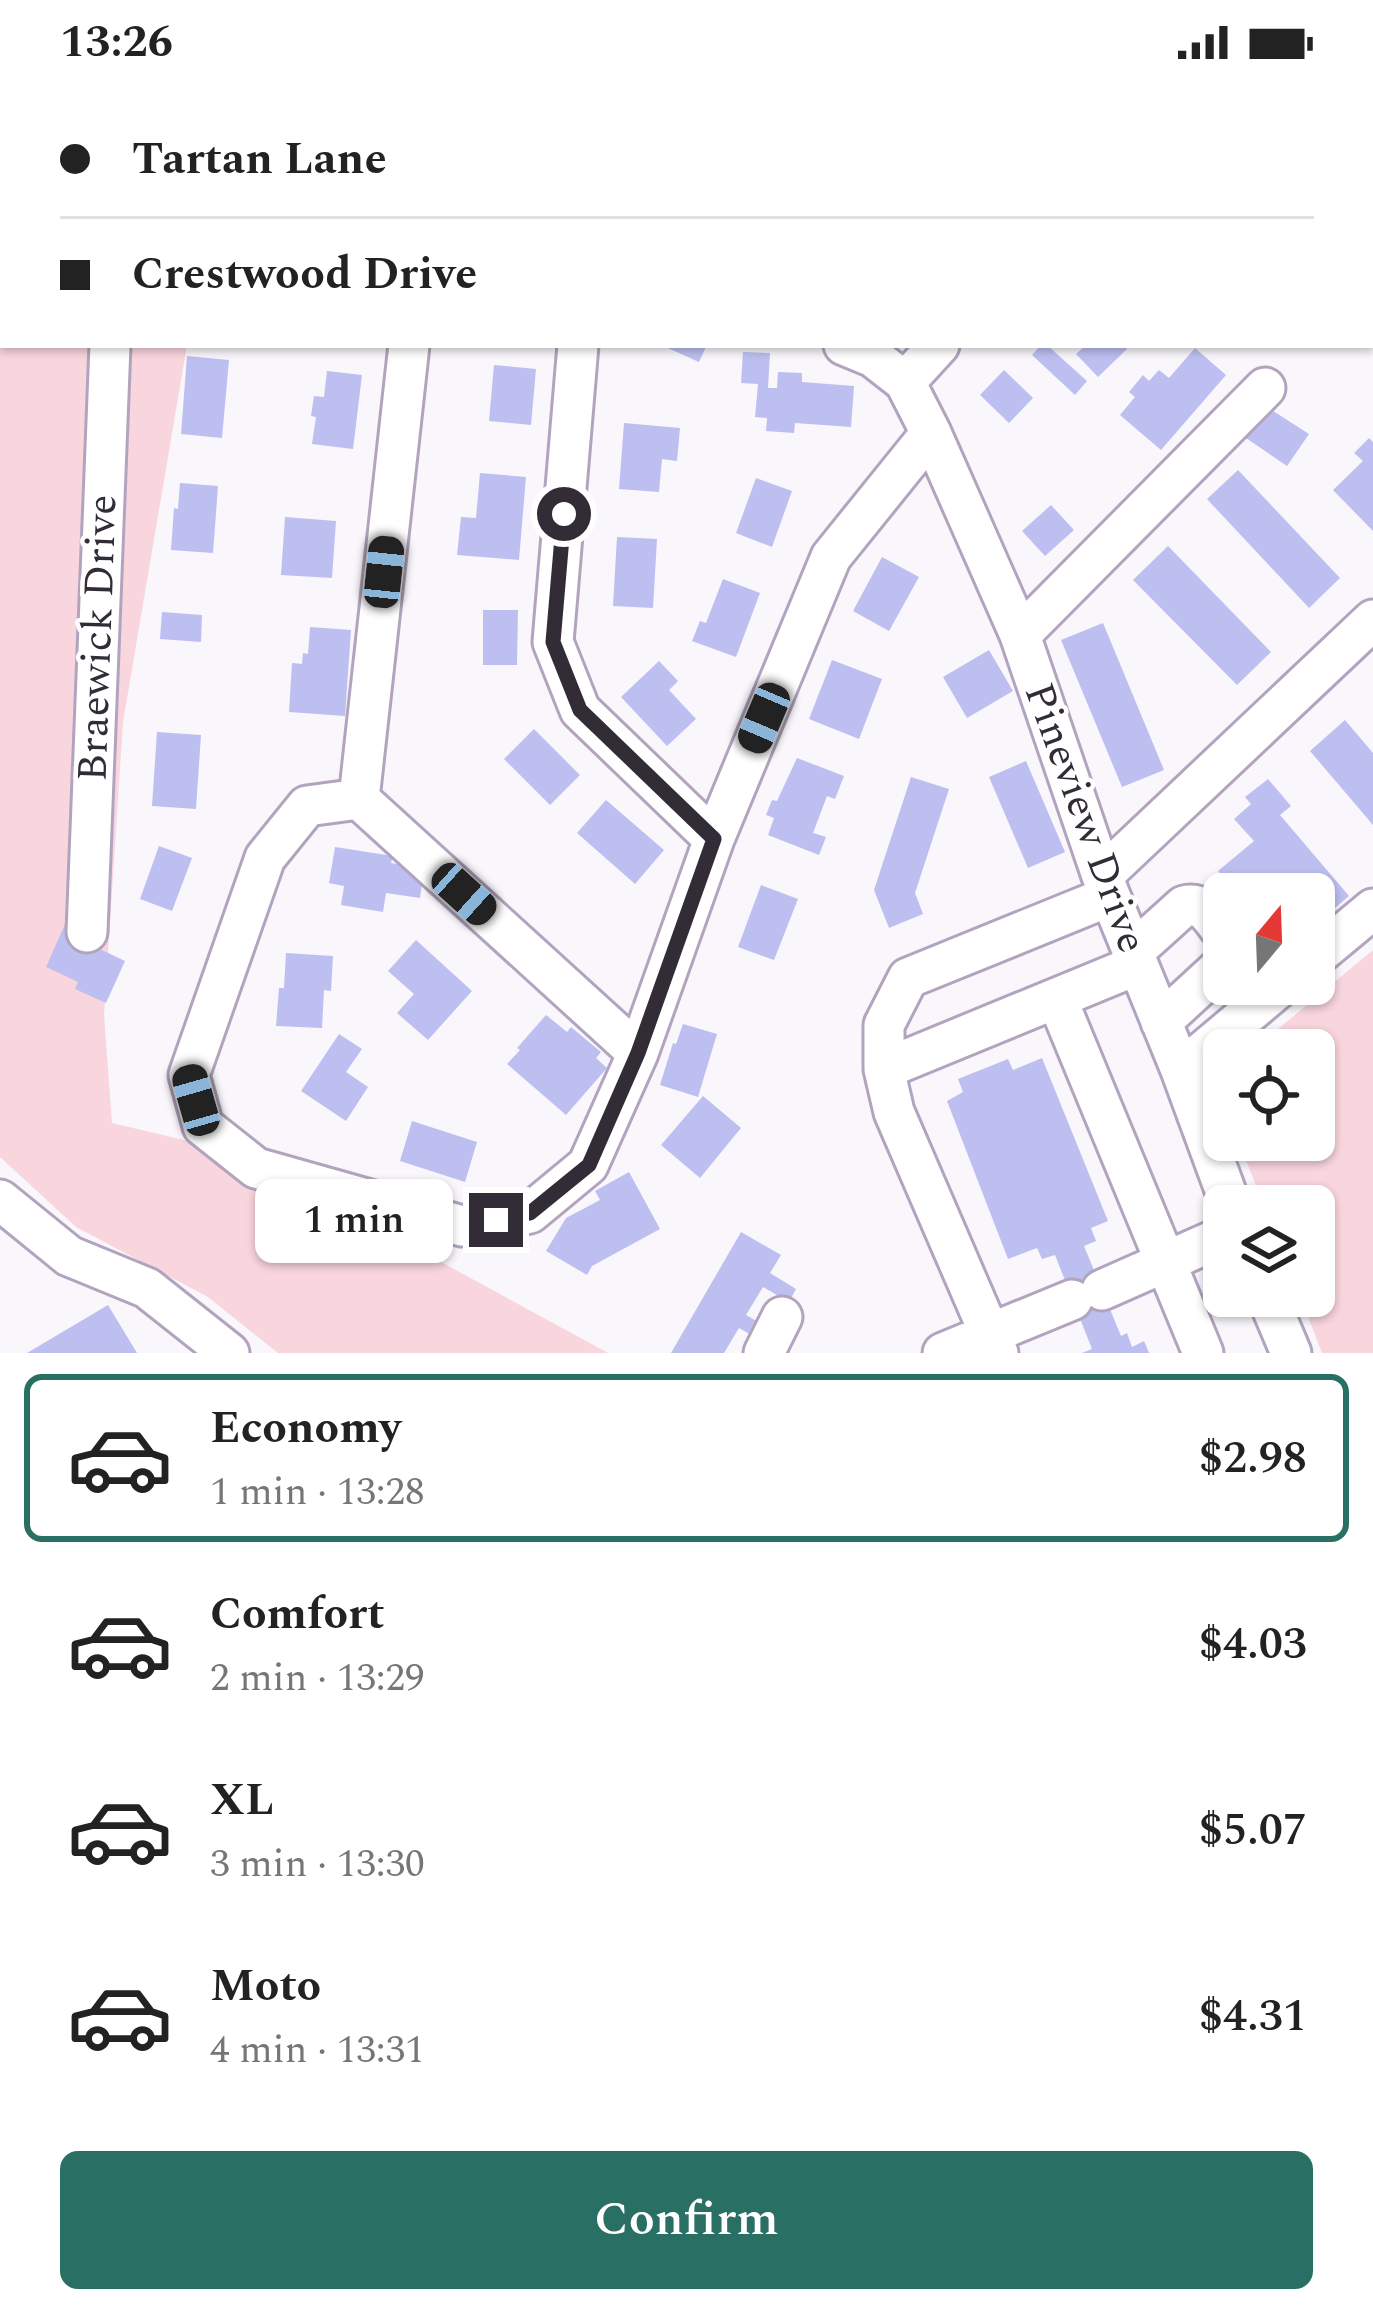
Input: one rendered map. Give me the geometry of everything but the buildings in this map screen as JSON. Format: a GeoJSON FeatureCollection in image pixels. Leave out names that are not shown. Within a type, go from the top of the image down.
{"type":"FeatureCollection","features":[{"type":"Feature","properties":{"kind":"street","name":"Braewick Drive"},"geometry":{"type":"LineString","coordinates":[[87,932],[110,348]]}},
{"type":"Feature","properties":{"kind":"street"},"geometry":{"type":"LineString","coordinates":[[359,799],[410,348]]}},
{"type":"Feature","properties":{"kind":"street"},"geometry":{"type":"LineString","coordinates":[[578,348],[553,642],[580,710],[714,839]]}},
{"type":"Feature","properties":{"kind":"street"},"geometry":{"type":"LineString","coordinates":[[638,1053],[359,799],[307,806],[265,858],[189,1075],[203,1126],[256,1168],[462,1226],[530,1213],[589,1165],[638,1053],[714,839],[832,556],[931,434],[904,382],[873,357],[851,348]]}},
{"type":"Feature","properties":{"kind":"street"},"geometry":{"type":"LineString","coordinates":[[904,382],[936,348]]}},
{"type":"Feature","properties":{"kind":"street"},"geometry":{"type":"LineString","coordinates":[[1020,634],[1264,388]]}},
{"type":"Feature","properties":{"kind":"street","name":"Pineview Drive"},"geometry":{"type":"LineString","coordinates":[[931,434],[1020,634],[1106,886],[1223,1185]]}},
{"type":"Feature","properties":{"kind":"street"},"geometry":{"type":"LineString","coordinates":[[993,1343],[893,1112],[884,1069],[884,1025],[908,978],[1106,886],[1373,620]]}},
{"type":"Feature","properties":{"kind":"street"},"geometry":{"type":"LineString","coordinates":[[884,1069],[1057,999],[1135,959],[1184,906],[1203,907]]}},
{"type":"Feature","properties":{"kind":"street"},"geometry":{"type":"LineString","coordinates":[[1335,941],[1373,909]]}},
{"type":"Feature","properties":{"kind":"street"},"geometry":{"type":"LineString","coordinates":[[1161,1022],[1203,983]]}},
{"type":"Feature","properties":{"kind":"street"},"geometry":{"type":"LineString","coordinates":[[1057,999],[1203,1353]]}},
{"type":"Feature","properties":{"kind":"street"},"geometry":{"type":"LineString","coordinates":[[1180,1070],[1258,1005]]}},
{"type":"Feature","properties":{"kind":"street"},"geometry":{"type":"LineString","coordinates":[[0,1200],[69,1256],[147,1288],[229,1353]]}},
{"type":"Feature","properties":{"kind":"street"},"geometry":{"type":"LineString","coordinates":[[943,1353],[993,1343],[1087,1295],[1203,1245]]}},
{"type":"Feature","properties":{"kind":"street"},"geometry":{"type":"LineString","coordinates":[[764,1353],[782,1317]]}},
{"type":"Feature","properties":{"kind":"street"},"geometry":{"type":"LineString","coordinates":[[1277,1317],[1292,1353]]}},
{"type":"Feature","properties":{"kind":"shaded area"},"geometry":{"type":"Polygon","coordinates":[[[0,348],[186,348],[123,722],[104,1015],[112,1123],[243,1154],[608,1353],[278,1353],[208,1297],[76,1227],[0,1157],[0,348]]]}},
{"type":"Feature","properties":{"kind":"shaded area"},"geometry":{"type":"Polygon","coordinates":[[[1373,950],[1373,1353],[1322,1353],[1308,1317],[1335,1317],[1335,1185],[1256,1185],[1246,1161],[1335,1161],[1335,1029],[1278,1029],[1307,1005],[1335,1005],[1335,982],[1373,950]]]}},
{"type":"Feature","properties":{"kind":"route"},"geometry":{"type":"LineString","coordinates":[[496,1220],[530,1213],[589,1165],[638,1053],[714,839],[580,710],[553,642],[564,514]]}}]}
